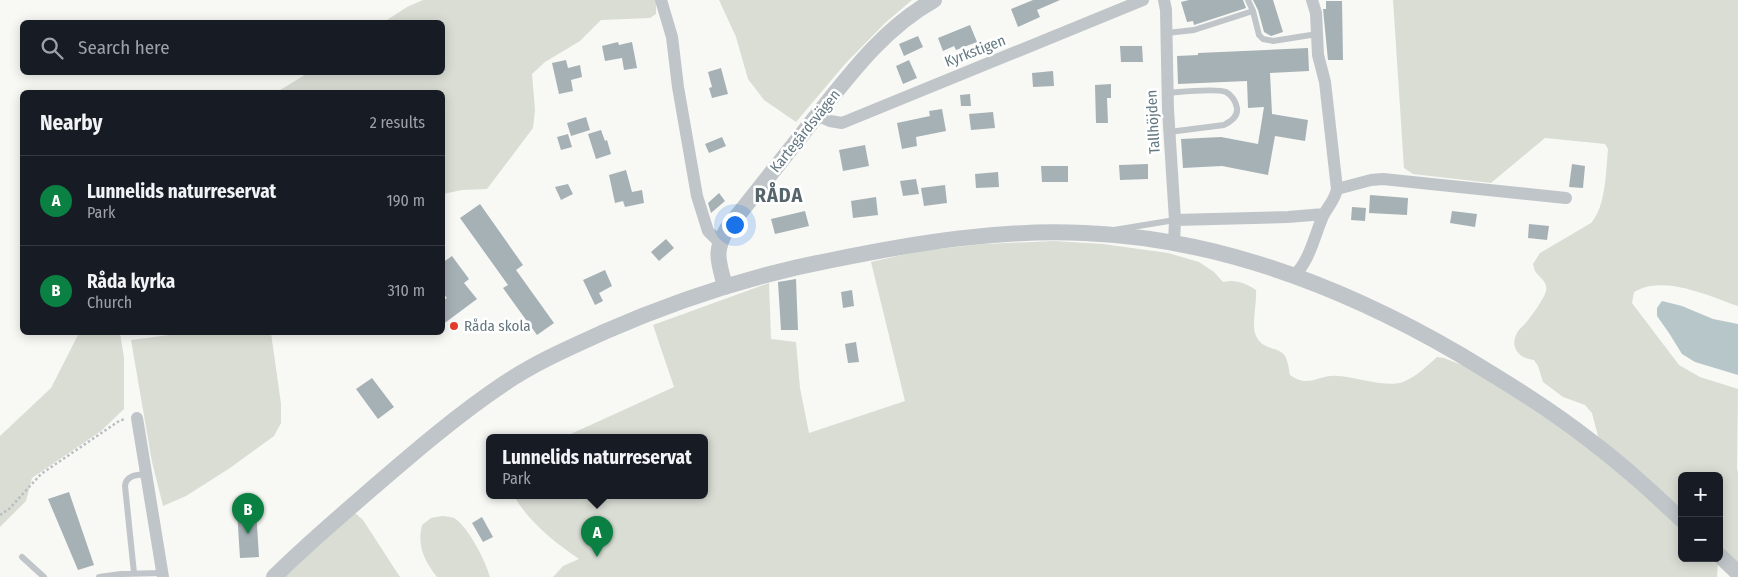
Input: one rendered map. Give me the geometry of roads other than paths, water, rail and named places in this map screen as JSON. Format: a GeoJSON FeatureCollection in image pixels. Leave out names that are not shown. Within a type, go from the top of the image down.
{"type":"FeatureCollection","features":[{"type":"Feature","properties":{"kind":"street"},"geometry":{"type":"LineString","coordinates":[[661,0],[672,37],[678,87],[697,196],[708,231],[719,242],[718,260],[725,286]]}},
{"type":"Feature","properties":{"kind":"street","name":"Kartegårdsvägen"},"geometry":{"type":"LineString","coordinates":[[719,242],[727,229],[817,115],[875,45],[918,9],[934,0]]}},
{"type":"Feature","properties":{"kind":"street","name":"Kyrkstigen"},"geometry":{"type":"LineString","coordinates":[[817,115],[830,121],[842,122],[1143,0]]}},
{"type":"Feature","properties":{"kind":"street","name":"Tallhöjden"},"geometry":{"type":"LineString","coordinates":[[1164,0],[1167,33],[1169,132],[1175,220],[1174,243]]}},
{"type":"Feature","properties":{"kind":"street"},"geometry":{"type":"LineString","coordinates":[[1294,275],[1304,265],[1324,214],[1332,203],[1337,188],[1325,82],[1318,55],[1316,13],[1312,0]]}},
{"type":"Feature","properties":{"kind":"street"},"geometry":{"type":"LineString","coordinates":[[1337,188],[1383,179],[1566,198]]}},
{"type":"Feature","properties":{"kind":"street"},"geometry":{"type":"LineString","coordinates":[[1175,220],[1288,217],[1324,214]]}},
{"type":"Feature","properties":{"kind":"street"},"geometry":{"type":"LineString","coordinates":[[274,577],[421,447],[506,382],[560,352],[617,326],[725,286],[806,265],[908,245],[1035,232],[1110,234],[1174,243],[1227,255],[1294,275],[1352,298],[1414,329],[1524,394],[1592,442],[1679,517]]}},
{"type":"Feature","properties":{"kind":"street"},"geometry":{"type":"LineString","coordinates":[[137,418],[162,575]]}},
{"type":"Feature","properties":{"kind":"street"},"geometry":{"type":"LineString","coordinates":[[1723,559],[1738,573]]}},
{"type":"Feature","properties":{"kind":"lane"},"geometry":{"type":"LineString","coordinates":[[1248,0],[1259,35],[1263,39],[1273,41],[1317,34]]}},
{"type":"Feature","properties":{"kind":"lane"},"geometry":{"type":"LineString","coordinates":[[1167,33],[1194,30],[1252,11]]}},
{"type":"Feature","properties":{"kind":"lane"},"geometry":{"type":"LineString","coordinates":[[1168,93],[1216,91],[1227,93],[1234,99],[1237,108],[1236,116],[1224,126],[1169,132]]}},
{"type":"Feature","properties":{"kind":"lane"},"geometry":{"type":"LineString","coordinates":[[1110,234],[1114,230],[1175,220]]}},
{"type":"Feature","properties":{"kind":"lane"},"geometry":{"type":"LineString","coordinates":[[134,573],[125,481],[129,478],[146,474]]}},
{"type":"Feature","properties":{"kind":"lane"},"geometry":{"type":"LineString","coordinates":[[22,557],[44,577]]}},
{"type":"Feature","properties":{"kind":"lane"},"geometry":{"type":"LineString","coordinates":[[99,577],[134,573],[162,575]]}},
{"type":"Feature","properties":{"kind":"place","name":"Råda skola"},"geometry":{"type":"Point","coordinates":[454,326]}},
{"type":"Feature","properties":{"kind":"place","name":"Råda kyrka"},"geometry":{"type":"Point","coordinates":[248,534]}},
{"type":"Feature","properties":{"kind":"place","name":"Lunnelids naturreservat"},"geometry":{"type":"Point","coordinates":[597,557]}},
{"type":"Feature","properties":{"kind":"district","name":"RÅDA"},"geometry":{"type":"Point","coordinates":[779,195]}}]}
